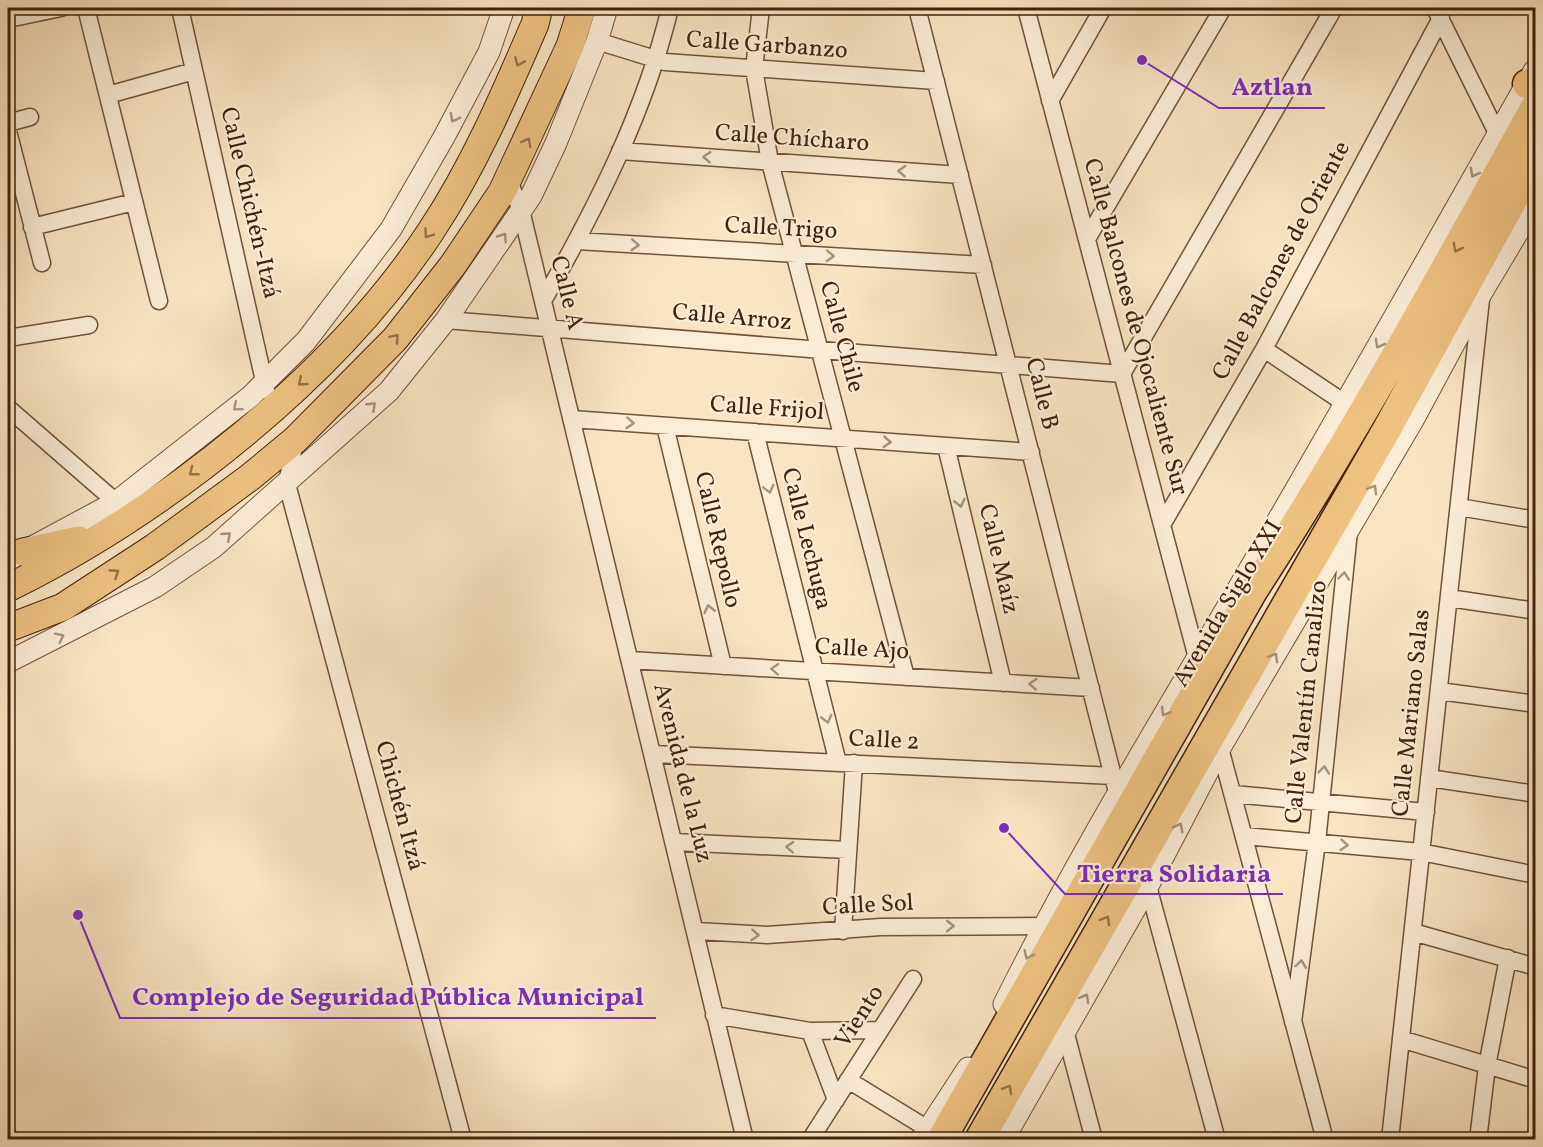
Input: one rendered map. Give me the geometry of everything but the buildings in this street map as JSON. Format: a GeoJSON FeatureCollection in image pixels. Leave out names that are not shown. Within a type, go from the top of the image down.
{"type":"FeatureCollection","features":[{"type":"Feature","properties":{"kind":"highway","name":"Avenida Siglo XXI"},"geometry":{"type":"LineString","coordinates":[[930,1136],[1452,257],[1533,84]]}},
{"type":"Feature","properties":{"kind":"highway","name":"Avenida Siglo XXI"},"geometry":{"type":"LineString","coordinates":[[979,1140],[1141,880],[1249,683],[1400,426],[1533,190]]}},
{"type":"Feature","properties":{"kind":"highway"},"geometry":{"type":"LineString","coordinates":[[1253,591],[1254,562]]}},
{"type":"Feature","properties":{"kind":"main road"},"geometry":{"type":"LineString","coordinates":[[8,588],[106,534],[151,505],[268,396],[310,375],[372,310],[431,232],[489,133],[535,24],[539,8]]}},
{"type":"Feature","properties":{"kind":"main road"},"geometry":{"type":"LineString","coordinates":[[8,628],[63,607],[174,533],[270,463],[394,339],[453,265],[508,179],[570,46],[582,8]]}},
{"type":"Feature","properties":{"kind":"main road"},"geometry":{"type":"LineString","coordinates":[[15,556],[106,534]]}},
{"type":"Feature","properties":{"kind":"street"},"geometry":{"type":"LineString","coordinates":[[8,19],[37,10],[61,8]]}},
{"type":"Feature","properties":{"kind":"street"},"geometry":{"type":"LineString","coordinates":[[86,8],[159,301]]}},
{"type":"Feature","properties":{"kind":"street","name":"Calle Chichén-Itzá"},"geometry":{"type":"LineString","coordinates":[[180,8],[268,396]]}},
{"type":"Feature","properties":{"kind":"street"},"geometry":{"type":"LineString","coordinates":[[15,556],[116,502],[268,396],[318,325],[391,229],[444,137],[489,52],[504,8]]}},
{"type":"Feature","properties":{"kind":"street"},"geometry":{"type":"LineString","coordinates":[[8,662],[155,587],[214,548],[388,391],[447,320],[521,210],[556,143],[597,41],[607,8]]}},
{"type":"Feature","properties":{"kind":"street"},"geometry":{"type":"LineString","coordinates":[[543,301],[577,241],[620,151],[657,60],[670,8]]}},
{"type":"Feature","properties":{"kind":"street","name":"Calle Chile"},"geometry":{"type":"LineString","coordinates":[[761,8],[753,69],[770,162],[906,677]]}},
{"type":"Feature","properties":{"kind":"street","name":"Calle B"},"geometry":{"type":"LineString","coordinates":[[917,8],[1115,784]]}},
{"type":"Feature","properties":{"kind":"street","name":"Calle Balcones de Ojocaliente Sur"},"geometry":{"type":"LineString","coordinates":[[1026,8],[1197,658]]}},
{"type":"Feature","properties":{"kind":"street"},"geometry":{"type":"LineString","coordinates":[[1050,101],[1103,8]]}},
{"type":"Feature","properties":{"kind":"street"},"geometry":{"type":"LineString","coordinates":[[1087,239],[1223,8]]}},
{"type":"Feature","properties":{"kind":"street"},"geometry":{"type":"LineString","coordinates":[[1122,374],[1334,8]]}},
{"type":"Feature","properties":{"kind":"street"},"geometry":{"type":"LineString","coordinates":[[1438,13],[1497,133]]}},
{"type":"Feature","properties":{"kind":"street","name":"Calle Balcones de Oriente"},"geometry":{"type":"LineString","coordinates":[[1162,525],[1264,350],[1438,13]]}},
{"type":"Feature","properties":{"kind":"street","name":"Calle Garbanzo"},"geometry":{"type":"LineString","coordinates":[[597,41],[657,60],[936,81]]}},
{"type":"Feature","properties":{"kind":"street"},"geometry":{"type":"LineString","coordinates":[[108,95],[194,71]]}},
{"type":"Feature","properties":{"kind":"street","name":"Avenida Siglo XXI"},"geometry":{"type":"LineString","coordinates":[[930,1136],[981,1049],[1115,784],[1197,658],[1346,404],[1497,133],[1533,84]]}},
{"type":"Feature","properties":{"kind":"street"},"geometry":{"type":"LineString","coordinates":[[8,123],[30,117]]}},
{"type":"Feature","properties":{"kind":"street"},"geometry":{"type":"LineString","coordinates":[[8,131],[42,263]]}},
{"type":"Feature","properties":{"kind":"street","name":"Calle Chícharo"},"geometry":{"type":"LineString","coordinates":[[620,151],[960,175]]}},
{"type":"Feature","properties":{"kind":"street","name":"Calle A"},"geometry":{"type":"LineString","coordinates":[[508,179],[521,210],[572,419]]}},
{"type":"Feature","properties":{"kind":"street","name":"Avenida Siglo XXI"},"geometry":{"type":"LineString","coordinates":[[1003,1140],[1066,1034],[1141,880],[1220,748],[1249,683],[1349,530],[1400,426],[1482,292],[1533,190]]}},
{"type":"Feature","properties":{"kind":"street"},"geometry":{"type":"LineString","coordinates":[[32,227],[134,202]]}},
{"type":"Feature","properties":{"kind":"street","name":"Calle Trigo"},"geometry":{"type":"LineString","coordinates":[[577,241],[983,265]]}},
{"type":"Feature","properties":{"kind":"street","name":"Calle Mariano Salas"},"geometry":{"type":"LineString","coordinates":[[1390,1140],[1482,292]]}},
{"type":"Feature","properties":{"kind":"street","name":"Calle Arroz"},"geometry":{"type":"LineString","coordinates":[[447,320],[1122,374]]}},
{"type":"Feature","properties":{"kind":"street"},"geometry":{"type":"LineString","coordinates":[[8,338],[89,325]]}},
{"type":"Feature","properties":{"kind":"street"},"geometry":{"type":"LineString","coordinates":[[1264,350],[1346,404]]}},
{"type":"Feature","properties":{"kind":"street"},"geometry":{"type":"LineString","coordinates":[[8,408],[116,502]]}},
{"type":"Feature","properties":{"kind":"street","name":"Calle Frijol"},"geometry":{"type":"LineString","coordinates":[[572,419],[1031,452]]}},
{"type":"Feature","properties":{"kind":"street","name":"Avenida de la Luz"},"geometry":{"type":"LineString","coordinates":[[572,419],[697,931],[714,1015],[745,1140]]}},
{"type":"Feature","properties":{"kind":"street","name":"Calle Repollo"},"geometry":{"type":"LineString","coordinates":[[665,426],[723,666]]}},
{"type":"Feature","properties":{"kind":"street","name":"Calle Lechuga"},"geometry":{"type":"LineString","coordinates":[[755,432],[815,671],[846,763],[848,850],[843,931]]}},
{"type":"Feature","properties":{"kind":"street"},"geometry":{"type":"LineString","coordinates":[[287,484],[295,440]]}},
{"type":"Feature","properties":{"kind":"street","name":"Calle Maíz"},"geometry":{"type":"LineString","coordinates":[[946,446],[1003,683]]}},
{"type":"Feature","properties":{"kind":"street","name":"Chichén Itzá"},"geometry":{"type":"LineString","coordinates":[[287,484],[463,1140]]}},
{"type":"Feature","properties":{"kind":"street"},"geometry":{"type":"LineString","coordinates":[[1459,507],[1536,520]]}},
{"type":"Feature","properties":{"kind":"street","name":"Calle Valentín Canalizo"},"geometry":{"type":"LineString","coordinates":[[1293,1022],[1317,842],[1349,530]]}},
{"type":"Feature","properties":{"kind":"street"},"geometry":{"type":"LineString","coordinates":[[1449,598],[1536,611]]}},
{"type":"Feature","properties":{"kind":"street","name":"Calle Ajo"},"geometry":{"type":"LineString","coordinates":[[630,660],[1091,688]]}},
{"type":"Feature","properties":{"kind":"street"},"geometry":{"type":"LineString","coordinates":[[1439,691],[1536,704]]}},
{"type":"Feature","properties":{"kind":"street"},"geometry":{"type":"LineString","coordinates":[[1220,748],[1324,1140]]}},
{"type":"Feature","properties":{"kind":"street","name":"Calle 2"},"geometry":{"type":"LineString","coordinates":[[653,754],[846,763],[1115,784]]}},
{"type":"Feature","properties":{"kind":"street"},"geometry":{"type":"LineString","coordinates":[[1429,778],[1536,794]]}},
{"type":"Feature","properties":{"kind":"street"},"geometry":{"type":"LineString","coordinates":[[1233,795],[1426,812]]}},
{"type":"Feature","properties":{"kind":"street"},"geometry":{"type":"LineString","coordinates":[[1244,836],[1421,852],[1536,875]]}},
{"type":"Feature","properties":{"kind":"street"},"geometry":{"type":"LineString","coordinates":[[674,842],[848,850]]}},
{"type":"Feature","properties":{"kind":"street"},"geometry":{"type":"LineString","coordinates":[[1141,880],[1217,1140]]}},
{"type":"Feature","properties":{"kind":"street","name":"Calle Sol"},"geometry":{"type":"LineString","coordinates":[[697,931],[767,935],[881,927],[1043,926]]}},
{"type":"Feature","properties":{"kind":"street"},"geometry":{"type":"LineString","coordinates":[[1413,932],[1536,967]]}},
{"type":"Feature","properties":{"kind":"street"},"geometry":{"type":"LineString","coordinates":[[1478,1140],[1487,1066],[1508,958]]}},
{"type":"Feature","properties":{"kind":"street","name":"Viento"},"geometry":{"type":"LineString","coordinates":[[810,1140],[913,979]]}},
{"type":"Feature","properties":{"kind":"street"},"geometry":{"type":"LineString","coordinates":[[714,1015],[810,1031],[880,1030]]}},
{"type":"Feature","properties":{"kind":"street","name":"Viento"},"geometry":{"type":"LineString","coordinates":[[810,1031],[836,1100]]}},
{"type":"Feature","properties":{"kind":"street"},"geometry":{"type":"LineString","coordinates":[[1066,1034],[1094,1140]]}},
{"type":"Feature","properties":{"kind":"street"},"geometry":{"type":"LineString","coordinates":[[1401,1040],[1536,1080]]}},
{"type":"Feature","properties":{"kind":"street","name":"Viento"},"geometry":{"type":"LineString","coordinates":[[848,1080],[930,1136]]}},
{"type":"Feature","properties":{"kind":"street"},"geometry":{"type":"LineString","coordinates":[[8,1135],[8,1140]]}},
{"type":"Feature","properties":{"kind":"place","name":"Aztlan"},"geometry":{"type":"Point","coordinates":[1142,60]}},
{"type":"Feature","properties":{"kind":"place","name":"Tierra Solidaria"},"geometry":{"type":"Point","coordinates":[1004,828]}},
{"type":"Feature","properties":{"kind":"place","name":"Complejo de Seguridad Pública Municipal"},"geometry":{"type":"Point","coordinates":[78,915]}}]}
